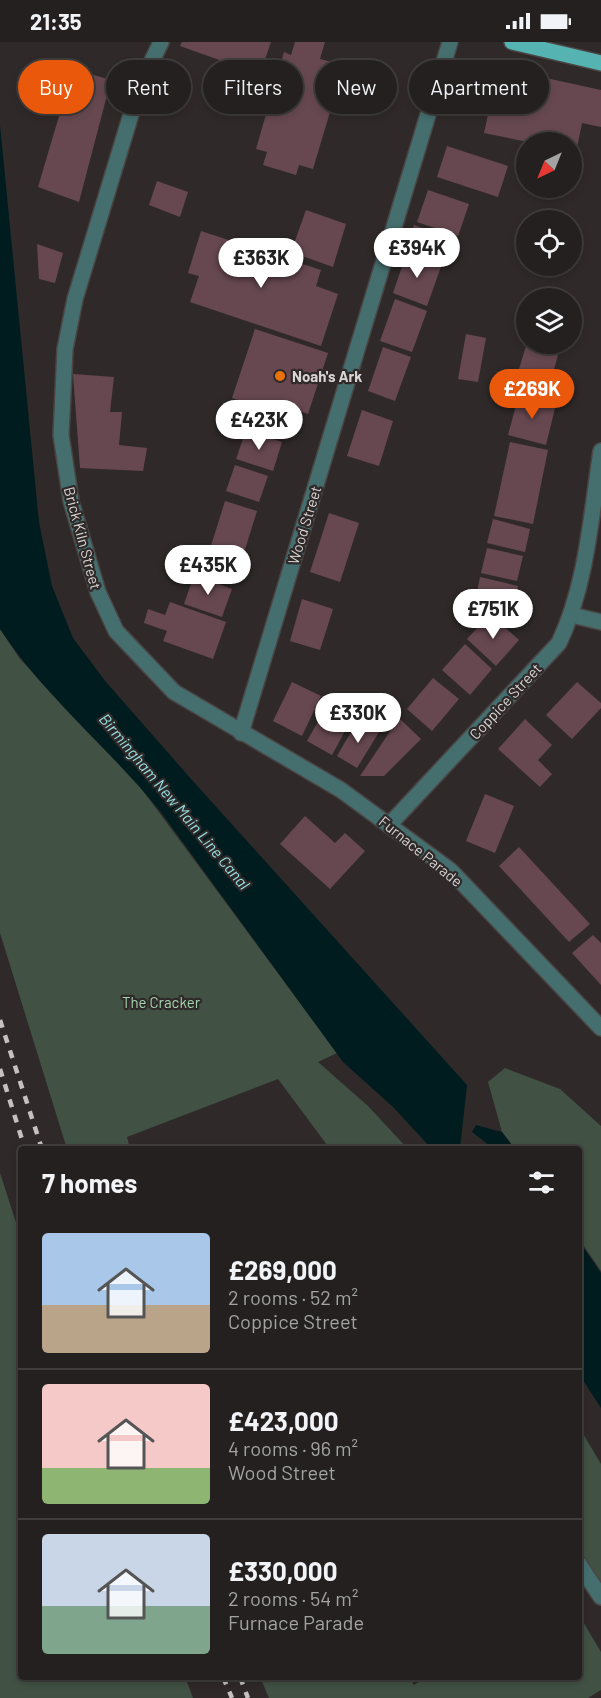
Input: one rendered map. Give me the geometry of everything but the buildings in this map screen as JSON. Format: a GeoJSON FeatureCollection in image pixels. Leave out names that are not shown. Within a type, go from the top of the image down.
{"type":"FeatureCollection","features":[{"type":"Feature","properties":{"kind":"main road"},"geometry":{"type":"LineString","coordinates":[[512,42],[601,63]]}},
{"type":"Feature","properties":{"kind":"street","name":"Brick Kiln Street"},"geometry":{"type":"LineString","coordinates":[[161,42],[139,88],[75,299],[65,349],[61,435],[71,501],[98,592],[117,631],[148,668],[174,692],[241,733]]}},
{"type":"Feature","properties":{"kind":"street","name":"Wood Street"},"geometry":{"type":"LineString","coordinates":[[241,733],[450,42]]}},
{"type":"Feature","properties":{"kind":"street","name":"Coppice Street"},"geometry":{"type":"LineString","coordinates":[[390,824],[559,643],[572,615],[601,451]]}},
{"type":"Feature","properties":{"kind":"street"},"geometry":{"type":"LineString","coordinates":[[572,615],[601,622]]}},
{"type":"Feature","properties":{"kind":"street","name":"Furnace Parade"},"geometry":{"type":"LineString","coordinates":[[241,733],[289,758],[390,824],[450,870],[601,1028]]}},
{"type":"Feature","properties":{"kind":"street"},"geometry":{"type":"LineString","coordinates":[[582,1569],[601,1598]]}},
{"type":"Feature","properties":{"kind":"green space","name":"The Cracker"},"geometry":{"type":"Polygon","coordinates":[[[0,629],[20,659],[138,784],[337,1053],[318,1062],[368,1106],[405,1146],[328,1146],[278,1079],[127,1137],[129,1146],[66,1146],[0,933],[0,629]]]}},
{"type":"Feature","properties":{"kind":"green space"},"geometry":{"type":"Polygon","coordinates":[[[505,1068],[560,1089],[601,1126],[601,1271],[582,1243],[582,1146],[513,1146],[502,1132],[488,1082],[505,1068]]]}},
{"type":"Feature","properties":{"kind":"green space"},"geometry":{"type":"Polygon","coordinates":[[[0,1173],[18,1229],[18,1680],[186,1680],[193,1698],[0,1698],[0,1173]]]}},
{"type":"Feature","properties":{"kind":"green space"},"geometry":{"type":"Polygon","coordinates":[[[582,1432],[601,1464],[601,1584],[582,1554],[582,1432]]]}},
{"type":"Feature","properties":{"kind":"green space"},"geometry":{"type":"Polygon","coordinates":[[[582,1620],[601,1652],[601,1690],[588,1698],[269,1698],[261,1680],[411,1680],[414,1685],[422,1680],[582,1680],[582,1620]]]}},
{"type":"Feature","properties":{"kind":"water","name":"Birmingham New Main Line Canal"},"geometry":{"type":"Polygon","coordinates":[[[0,125],[39,522],[52,586],[73,638],[106,682],[192,780],[467,1085],[460,1146],[429,1146],[393,1107],[343,1062],[160,811],[57,700],[0,629],[0,125]]]}},
{"type":"Feature","properties":{"kind":"water"},"geometry":{"type":"Polygon","coordinates":[[[476,1125],[502,1132],[513,1146],[490,1146],[472,1132],[476,1125]]]}},
{"type":"Feature","properties":{"kind":"water"},"geometry":{"type":"Polygon","coordinates":[[[582,1245],[601,1273],[601,1408],[582,1379],[582,1245]]]}},
{"type":"Feature","properties":{"kind":"railway"},"geometry":{"type":"LineString","coordinates":[[0,1020],[41,1146]]}},
{"type":"Feature","properties":{"kind":"railway"},"geometry":{"type":"LineString","coordinates":[[0,1069],[24,1146]]}},
{"type":"Feature","properties":{"kind":"railway"},"geometry":{"type":"LineString","coordinates":[[224,1680],[232,1698]]}},
{"type":"Feature","properties":{"kind":"railway"},"geometry":{"type":"LineString","coordinates":[[241,1680],[248,1698]]}},
{"type":"Feature","properties":{"kind":"place","name":"Noah's Ark"},"geometry":{"type":"Point","coordinates":[280,376]}}]}
